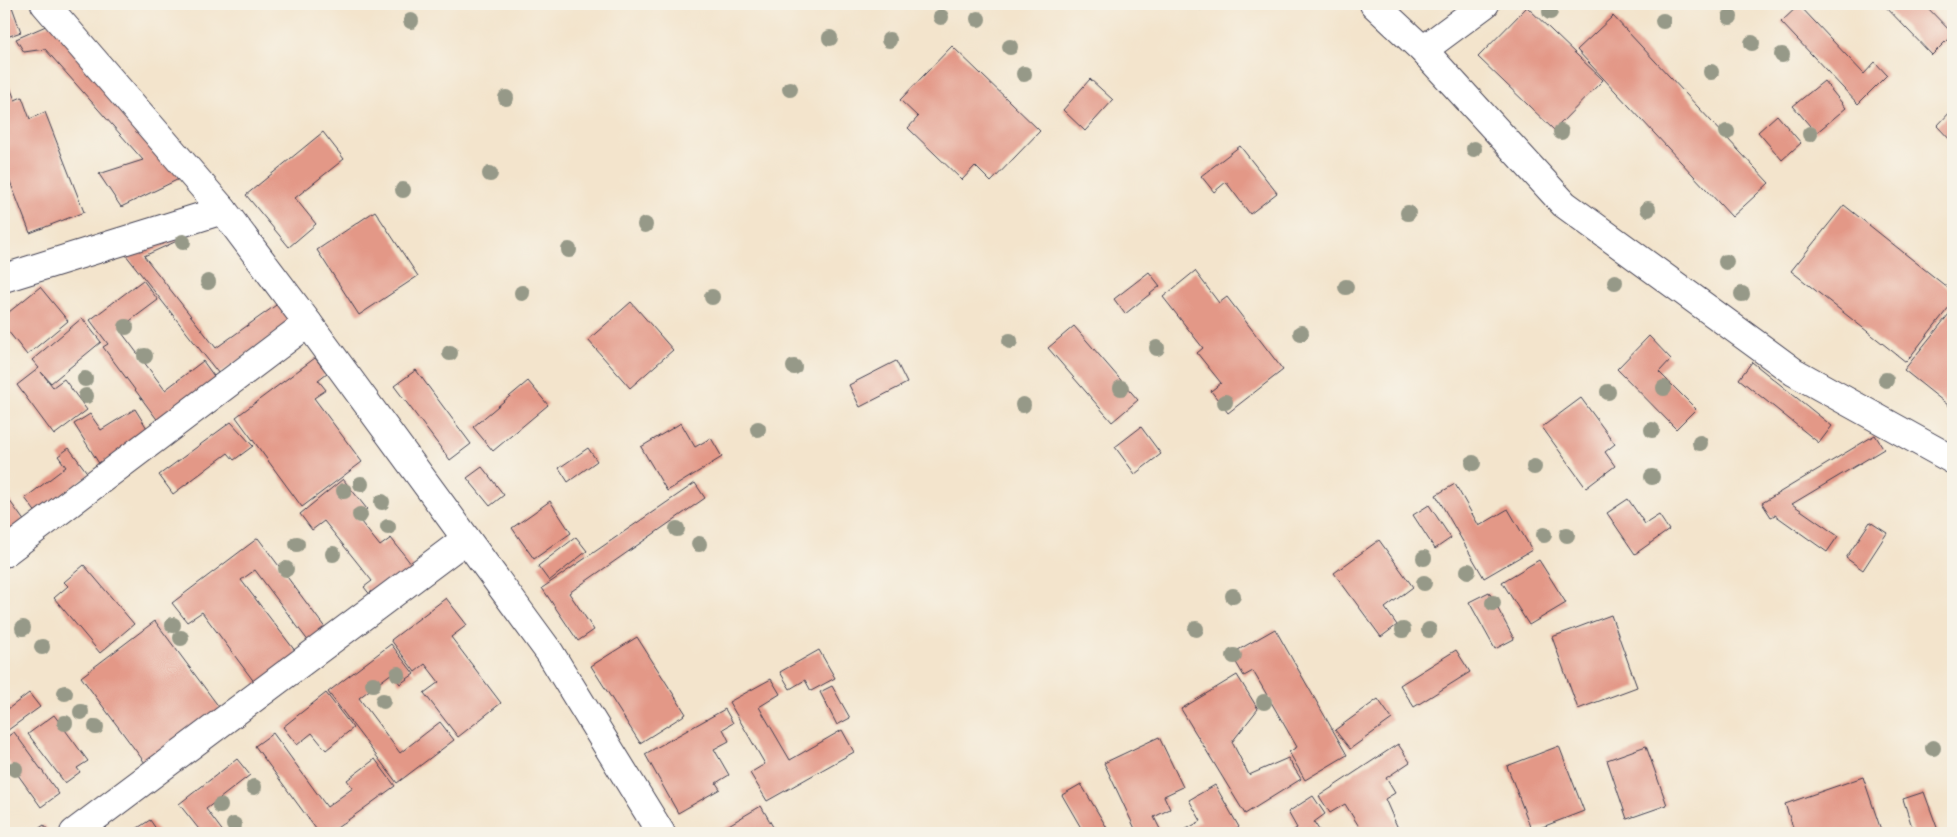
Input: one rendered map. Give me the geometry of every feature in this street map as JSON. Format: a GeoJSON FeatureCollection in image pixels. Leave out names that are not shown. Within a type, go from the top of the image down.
{"type":"FeatureCollection","features":[{"type":"Feature","properties":{"kind":"street"},"geometry":{"type":"LineString","coordinates":[[45,4],[223,210],[308,324],[550,653],[661,833]]}},
{"type":"Feature","properties":{"kind":"street"},"geometry":{"type":"LineString","coordinates":[[1374,4],[1423,50],[1564,204],[1794,372],[1953,460]]}},
{"type":"Feature","properties":{"kind":"street"},"geometry":{"type":"LineString","coordinates":[[1423,50],[1485,4]]}},
{"type":"Feature","properties":{"kind":"street"},"geometry":{"type":"LineString","coordinates":[[4,278],[223,210]]}},
{"type":"Feature","properties":{"kind":"street"},"geometry":{"type":"LineString","coordinates":[[4,553],[308,324]]}},
{"type":"Feature","properties":{"kind":"street"},"geometry":{"type":"LineString","coordinates":[[74,833],[466,539]]}},
{"type":"Feature","properties":{"kind":"building"},"geometry":{"type":"Polygon","coordinates":[[[4,4],[11,4],[21,32],[4,38],[4,4]]]}},
{"type":"Feature","properties":{"kind":"building"},"geometry":{"type":"Polygon","coordinates":[[[1192,4],[1206,4],[1201,10],[1192,4]]]}},
{"type":"Feature","properties":{"kind":"building"},"geometry":{"type":"Polygon","coordinates":[[[1883,4],[1924,4],[1953,34],[1932,55],[1883,4]]]}},
{"type":"Feature","properties":{"kind":"building"},"geometry":{"type":"Polygon","coordinates":[[[1799,5],[1864,74],[1875,62],[1887,75],[1858,104],[1781,22],[1799,5]]]}},
{"type":"Feature","properties":{"kind":"building"},"geometry":{"type":"Polygon","coordinates":[[[1527,7],[1603,80],[1554,130],[1478,57],[1527,7]]]}},
{"type":"Feature","properties":{"kind":"building"},"geometry":{"type":"Polygon","coordinates":[[[1613,16],[1769,183],[1732,217],[1577,50],[1613,16]]]}},
{"type":"Feature","properties":{"kind":"building"},"geometry":{"type":"Polygon","coordinates":[[[55,22],[181,178],[121,207],[99,174],[143,160],[45,49],[24,52],[16,39],[55,22]]]}},
{"type":"Feature","properties":{"kind":"building"},"geometry":{"type":"Polygon","coordinates":[[[952,46],[1040,131],[991,182],[975,166],[962,180],[908,128],[918,117],[900,100],[952,46]]]}},
{"type":"Feature","properties":{"kind":"building"},"geometry":{"type":"Polygon","coordinates":[[[4,72],[15,100],[22,97],[30,119],[45,112],[84,212],[30,233],[4,166],[4,72]]]}},
{"type":"Feature","properties":{"kind":"building"},"geometry":{"type":"Polygon","coordinates":[[[1090,79],[1113,100],[1085,131],[1063,110],[1090,79]]]}},
{"type":"Feature","properties":{"kind":"building"},"geometry":{"type":"Polygon","coordinates":[[[1824,81],[1846,108],[1816,133],[1793,106],[1824,81]]]}},
{"type":"Feature","properties":{"kind":"building"},"geometry":{"type":"Polygon","coordinates":[[[1953,109],[1953,143],[1937,126],[1953,109]]]}},
{"type":"Feature","properties":{"kind":"building"},"geometry":{"type":"Polygon","coordinates":[[[1777,115],[1801,143],[1782,160],[1758,132],[1777,115]]]}},
{"type":"Feature","properties":{"kind":"building"},"geometry":{"type":"Polygon","coordinates":[[[323,132],[344,159],[295,198],[316,224],[289,247],[246,195],[323,132]]]}},
{"type":"Feature","properties":{"kind":"building"},"geometry":{"type":"Polygon","coordinates":[[[1240,146],[1277,193],[1250,214],[1226,182],[1214,192],[1201,176],[1240,146]]]}},
{"type":"Feature","properties":{"kind":"building"},"geometry":{"type":"Polygon","coordinates":[[[1844,205],[1953,292],[1953,302],[1906,362],[1791,271],[1844,205]]]}},
{"type":"Feature","properties":{"kind":"building"},"geometry":{"type":"Polygon","coordinates":[[[375,211],[418,276],[359,315],[317,250],[375,211]]]}},
{"type":"Feature","properties":{"kind":"building"},"geometry":{"type":"Polygon","coordinates":[[[182,224],[188,236],[144,256],[216,348],[279,303],[293,321],[219,374],[122,250],[182,224]]]}},
{"type":"Feature","properties":{"kind":"building"},"geometry":{"type":"Polygon","coordinates":[[[1195,271],[1219,303],[1227,297],[1283,370],[1228,413],[1211,391],[1221,383],[1197,353],[1203,348],[1163,297],[1195,271]]]}},
{"type":"Feature","properties":{"kind":"building"},"geometry":{"type":"Polygon","coordinates":[[[1149,272],[1160,286],[1125,314],[1114,299],[1149,272]]]}},
{"type":"Feature","properties":{"kind":"building"},"geometry":{"type":"Polygon","coordinates":[[[143,280],[158,300],[119,329],[165,390],[203,361],[216,379],[159,422],[103,347],[108,344],[90,320],[143,280]]]}},
{"type":"Feature","properties":{"kind":"building"},"geometry":{"type":"Polygon","coordinates":[[[40,287],[68,321],[27,355],[4,326],[4,316],[40,287]]]}},
{"type":"Feature","properties":{"kind":"building"},"geometry":{"type":"Polygon","coordinates":[[[631,302],[673,350],[630,388],[588,340],[631,302]]]}},
{"type":"Feature","properties":{"kind":"building"},"geometry":{"type":"Polygon","coordinates":[[[1953,309],[1953,409],[1904,370],[1953,309]]]}},
{"type":"Feature","properties":{"kind":"building"},"geometry":{"type":"Polygon","coordinates":[[[82,318],[101,342],[51,383],[41,372],[53,387],[64,379],[87,410],[54,435],[17,385],[39,368],[32,360],[82,318]]]}},
{"type":"Feature","properties":{"kind":"building"},"geometry":{"type":"Polygon","coordinates":[[[1074,326],[1138,400],[1112,422],[1048,348],[1074,326]]]}},
{"type":"Feature","properties":{"kind":"building"},"geometry":{"type":"Polygon","coordinates":[[[1649,336],[1671,359],[1659,372],[1696,409],[1676,429],[1617,369],[1649,336]]]}},
{"type":"Feature","properties":{"kind":"building"},"geometry":{"type":"Polygon","coordinates":[[[315,358],[327,373],[318,380],[326,390],[314,398],[362,462],[302,507],[236,417],[315,358]]]}},
{"type":"Feature","properties":{"kind":"building"},"geometry":{"type":"Polygon","coordinates":[[[896,361],[907,383],[860,407],[849,385],[896,361]]]}},
{"type":"Feature","properties":{"kind":"building"},"geometry":{"type":"Polygon","coordinates":[[[1752,362],[1832,426],[1819,443],[1739,379],[1752,362]]]}},
{"type":"Feature","properties":{"kind":"building"},"geometry":{"type":"Polygon","coordinates":[[[416,370],[471,444],[450,460],[394,386],[416,370]]]}},
{"type":"Feature","properties":{"kind":"building"},"geometry":{"type":"Polygon","coordinates":[[[528,381],[548,405],[493,451],[473,427],[528,381]]]}},
{"type":"Feature","properties":{"kind":"building"},"geometry":{"type":"Polygon","coordinates":[[[1581,398],[1615,444],[1605,452],[1615,466],[1586,488],[1542,427],[1581,398]]]}},
{"type":"Feature","properties":{"kind":"building"},"geometry":{"type":"Polygon","coordinates":[[[135,409],[150,433],[100,465],[74,424],[90,414],[101,430],[135,409]]]}},
{"type":"Feature","properties":{"kind":"building"},"geometry":{"type":"Polygon","coordinates":[[[231,422],[253,446],[234,460],[228,453],[173,494],[159,475],[231,422]]]}},
{"type":"Feature","properties":{"kind":"building"},"geometry":{"type":"Polygon","coordinates":[[[681,423],[695,447],[711,438],[722,457],[667,491],[641,447],[681,423]]]}},
{"type":"Feature","properties":{"kind":"building"},"geometry":{"type":"Polygon","coordinates":[[[1141,427],[1161,454],[1135,474],[1115,447],[1141,427]]]}},
{"type":"Feature","properties":{"kind":"building"},"geometry":{"type":"Polygon","coordinates":[[[1875,435],[1884,449],[1792,504],[1838,536],[1827,552],[1775,515],[1771,517],[1762,503],[1875,435]]]}},
{"type":"Feature","properties":{"kind":"building"},"geometry":{"type":"Polygon","coordinates":[[[69,448],[89,475],[37,514],[25,498],[66,467],[58,456],[69,448]]]}},
{"type":"Feature","properties":{"kind":"building"},"geometry":{"type":"Polygon","coordinates":[[[588,448],[597,461],[568,482],[559,468],[588,448]]]}},
{"type":"Feature","properties":{"kind":"building"},"geometry":{"type":"Polygon","coordinates":[[[482,467],[504,495],[490,506],[467,478],[482,467]]]}},
{"type":"Feature","properties":{"kind":"building"},"geometry":{"type":"Polygon","coordinates":[[[343,479],[367,509],[357,517],[380,546],[391,538],[415,569],[375,601],[364,587],[372,581],[324,521],[312,530],[300,514],[343,479]]]}},
{"type":"Feature","properties":{"kind":"building"},"geometry":{"type":"Polygon","coordinates":[[[695,483],[705,498],[569,593],[594,630],[578,641],[542,588],[695,483]]]}},
{"type":"Feature","properties":{"kind":"building"},"geometry":{"type":"Polygon","coordinates":[[[1455,484],[1479,526],[1508,509],[1532,550],[1484,578],[1436,495],[1455,484]]]}},
{"type":"Feature","properties":{"kind":"building"},"geometry":{"type":"Polygon","coordinates":[[[4,493],[25,522],[4,538],[4,493]]]}},
{"type":"Feature","properties":{"kind":"building"},"geometry":{"type":"Polygon","coordinates":[[[1628,499],[1645,524],[1659,515],[1669,530],[1635,554],[1607,513],[1628,499]]]}},
{"type":"Feature","properties":{"kind":"building"},"geometry":{"type":"Polygon","coordinates":[[[550,501],[571,533],[534,559],[512,528],[550,501]]]}},
{"type":"Feature","properties":{"kind":"building"},"geometry":{"type":"Polygon","coordinates":[[[1429,505],[1451,538],[1435,549],[1413,515],[1429,505]]]}},
{"type":"Feature","properties":{"kind":"building"},"geometry":{"type":"Polygon","coordinates":[[[1870,522],[1887,533],[1863,570],[1846,558],[1870,522]]]}},
{"type":"Feature","properties":{"kind":"building"},"geometry":{"type":"Polygon","coordinates":[[[576,537],[587,551],[549,581],[538,566],[576,537]]]}},
{"type":"Feature","properties":{"kind":"building"},"geometry":{"type":"Polygon","coordinates":[[[258,538],[329,633],[312,646],[255,570],[241,580],[299,656],[258,687],[202,612],[187,622],[172,603],[258,538]]]}},
{"type":"Feature","properties":{"kind":"building"},"geometry":{"type":"Polygon","coordinates":[[[1379,540],[1413,587],[1385,608],[1397,625],[1381,637],[1334,573],[1379,540]]]}},
{"type":"Feature","properties":{"kind":"building"},"geometry":{"type":"Polygon","coordinates":[[[1539,560],[1566,603],[1529,625],[1502,582],[1539,560]]]}},
{"type":"Feature","properties":{"kind":"building"},"geometry":{"type":"Polygon","coordinates":[[[84,565],[134,624],[100,653],[54,598],[68,586],[64,582],[84,565]]]}},
{"type":"Feature","properties":{"kind":"building"},"geometry":{"type":"Polygon","coordinates":[[[1489,592],[1514,639],[1495,649],[1469,602],[1489,592]]]}},
{"type":"Feature","properties":{"kind":"building"},"geometry":{"type":"Polygon","coordinates":[[[446,598],[467,625],[451,637],[501,703],[458,737],[424,693],[439,682],[425,664],[415,672],[391,640],[446,598]]]}},
{"type":"Feature","properties":{"kind":"building"},"geometry":{"type":"Polygon","coordinates":[[[1611,615],[1637,687],[1578,709],[1552,637],[1611,615]]]}},
{"type":"Feature","properties":{"kind":"building"},"geometry":{"type":"Polygon","coordinates":[[[155,621],[222,711],[148,767],[81,677],[155,621]]]}},
{"type":"Feature","properties":{"kind":"building"},"geometry":{"type":"Polygon","coordinates":[[[1275,629],[1347,755],[1305,780],[1289,752],[1297,747],[1253,671],[1244,676],[1231,654],[1275,629]]]}},
{"type":"Feature","properties":{"kind":"building"},"geometry":{"type":"Polygon","coordinates":[[[637,637],[686,714],[640,743],[591,666],[637,637]]]}},
{"type":"Feature","properties":{"kind":"building"},"geometry":{"type":"Polygon","coordinates":[[[391,644],[414,674],[400,684],[392,673],[359,698],[400,753],[440,722],[454,740],[397,783],[328,692],[391,644]]]}},
{"type":"Feature","properties":{"kind":"building"},"geometry":{"type":"Polygon","coordinates":[[[819,650],[835,678],[811,691],[805,680],[790,689],[780,672],[819,650]]]}},
{"type":"Feature","properties":{"kind":"building"},"geometry":{"type":"Polygon","coordinates":[[[1456,650],[1470,672],[1414,707],[1400,685],[1456,650]]]}},
{"type":"Feature","properties":{"kind":"building"},"geometry":{"type":"Polygon","coordinates":[[[1237,675],[1258,709],[1232,742],[1249,775],[1288,758],[1301,779],[1245,814],[1181,709],[1237,675]]]}},
{"type":"Feature","properties":{"kind":"building"},"geometry":{"type":"Polygon","coordinates":[[[771,679],[780,694],[759,707],[790,760],[842,730],[854,752],[767,801],[750,773],[765,764],[729,702],[771,679]]]}},
{"type":"Feature","properties":{"kind":"building"},"geometry":{"type":"Polygon","coordinates":[[[832,686],[850,718],[837,725],[820,692],[832,686]]]}},
{"type":"Feature","properties":{"kind":"building"},"geometry":{"type":"Polygon","coordinates":[[[29,693],[40,707],[4,733],[4,712],[29,693]]]}},
{"type":"Feature","properties":{"kind":"building"},"geometry":{"type":"Polygon","coordinates":[[[326,693],[353,728],[326,750],[312,733],[297,745],[283,727],[326,693]]]}},
{"type":"Feature","properties":{"kind":"building"},"geometry":{"type":"Polygon","coordinates":[[[1378,699],[1392,719],[1350,749],[1335,730],[1378,699]]]}},
{"type":"Feature","properties":{"kind":"building"},"geometry":{"type":"Polygon","coordinates":[[[725,709],[733,723],[723,729],[729,741],[714,749],[729,775],[716,783],[720,789],[678,813],[645,754],[725,709]]]}},
{"type":"Feature","properties":{"kind":"building"},"geometry":{"type":"Polygon","coordinates":[[[54,715],[88,761],[77,768],[80,772],[65,783],[28,734],[54,715]]]}},
{"type":"Feature","properties":{"kind":"building"},"geometry":{"type":"Polygon","coordinates":[[[14,732],[59,794],[41,807],[8,761],[4,764],[4,739],[14,732]]]}},
{"type":"Feature","properties":{"kind":"building"},"geometry":{"type":"Polygon","coordinates":[[[273,733],[327,807],[353,788],[347,780],[375,759],[395,786],[330,833],[319,833],[255,746],[273,733]]]}},
{"type":"Feature","properties":{"kind":"building"},"geometry":{"type":"Polygon","coordinates":[[[1159,737],[1183,787],[1164,796],[1170,809],[1154,817],[1162,833],[1137,833],[1104,763],[1159,737]]]}},
{"type":"Feature","properties":{"kind":"building"},"geometry":{"type":"Polygon","coordinates":[[[1398,744],[1410,762],[1386,778],[1395,793],[1385,799],[1400,833],[1363,833],[1345,804],[1330,813],[1319,796],[1398,744]]]}},
{"type":"Feature","properties":{"kind":"building"},"geometry":{"type":"Polygon","coordinates":[[[1559,746],[1584,811],[1532,831],[1507,766],[1559,746]]]}},
{"type":"Feature","properties":{"kind":"building"},"geometry":{"type":"Polygon","coordinates":[[[1646,746],[1667,805],[1627,819],[1607,760],[1646,746]]]}},
{"type":"Feature","properties":{"kind":"building"},"geometry":{"type":"Polygon","coordinates":[[[237,759],[250,775],[206,809],[224,833],[202,833],[179,804],[237,759]]]}},
{"type":"Feature","properties":{"kind":"building"},"geometry":{"type":"Polygon","coordinates":[[[1863,777],[1882,833],[1795,833],[1785,804],[1863,777]]]}},
{"type":"Feature","properties":{"kind":"building"},"geometry":{"type":"Polygon","coordinates":[[[1081,784],[1110,833],[1084,833],[1062,795],[1081,784]]]}},
{"type":"Feature","properties":{"kind":"building"},"geometry":{"type":"Polygon","coordinates":[[[1215,785],[1239,827],[1227,833],[1179,833],[1201,821],[1189,800],[1215,785]]]}},
{"type":"Feature","properties":{"kind":"building"},"geometry":{"type":"Polygon","coordinates":[[[1924,792],[1939,833],[1914,833],[1903,799],[1924,792]]]}},
{"type":"Feature","properties":{"kind":"building"},"geometry":{"type":"Polygon","coordinates":[[[1313,796],[1325,814],[1314,822],[1321,833],[1289,833],[1297,828],[1288,812],[1313,796]]]}},
{"type":"Feature","properties":{"kind":"building"},"geometry":{"type":"Polygon","coordinates":[[[761,806],[776,832],[715,833],[761,806]]]}},
{"type":"Feature","properties":{"kind":"building"},"geometry":{"type":"Polygon","coordinates":[[[150,820],[159,833],[130,833],[150,820]]]}},
{"type":"Feature","properties":{"kind":"building"},"geometry":{"type":"Polygon","coordinates":[[[44,825],[50,833],[32,833],[44,825]]]}}]}
